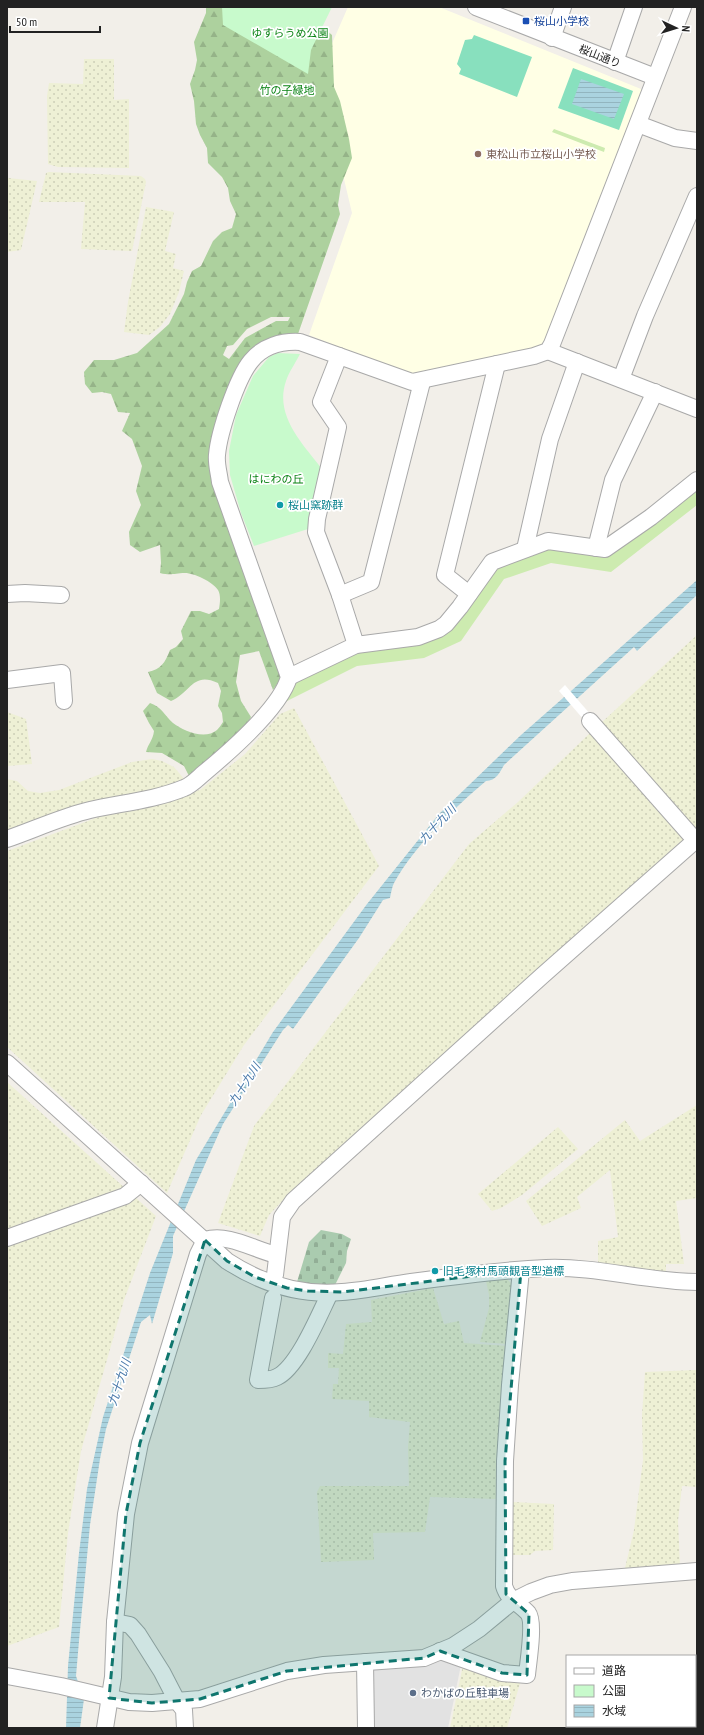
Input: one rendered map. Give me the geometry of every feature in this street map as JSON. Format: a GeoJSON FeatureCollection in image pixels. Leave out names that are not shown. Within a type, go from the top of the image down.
{"type":"FeatureCollection","features":[{"type":"Feature","properties":{"kind":"street","name":"桜山通り"},"geometry":{"type":"LineString","coordinates":[[476,7],[492,10],[552,38],[655,77]]}},
{"type":"Feature","properties":{"kind":"street"},"geometry":{"type":"LineString","coordinates":[[552,38],[563,7]]}},
{"type":"Feature","properties":{"kind":"street"},"geometry":{"type":"LineString","coordinates":[[614,62],[634,7]]}},
{"type":"Feature","properties":{"kind":"street"},"geometry":{"type":"LineString","coordinates":[[548,351],[683,7]]}},
{"type":"Feature","properties":{"kind":"street"},"geometry":{"type":"LineString","coordinates":[[638,124],[675,138],[697,141]]}},
{"type":"Feature","properties":{"kind":"street"},"geometry":{"type":"LineString","coordinates":[[621,379],[644,316],[697,196]]}},
{"type":"Feature","properties":{"kind":"street"},"geometry":{"type":"LineString","coordinates":[[7,839],[88,810],[156,796],[185,788],[220,760],[251,731],[288,683],[289,677],[220,482],[217,457],[219,442],[239,383],[251,361],[262,351],[273,345],[286,342],[300,342],[402,380],[412,382],[422,382],[534,356],[548,351],[697,409]]}},
{"type":"Feature","properties":{"kind":"street"},"geometry":{"type":"LineString","coordinates":[[339,356],[322,402],[338,427],[317,519],[316,532],[340,595],[356,645]]}},
{"type":"Feature","properties":{"kind":"street"},"geometry":{"type":"LineString","coordinates":[[525,549],[550,439],[577,362]]}},
{"type":"Feature","properties":{"kind":"street"},"geometry":{"type":"LineString","coordinates":[[469,594],[445,575],[497,364]]}},
{"type":"Feature","properties":{"kind":"street"},"geometry":{"type":"LineString","coordinates":[[340,595],[371,582],[422,382]]}},
{"type":"Feature","properties":{"kind":"street"},"geometry":{"type":"LineString","coordinates":[[596,548],[613,480],[655,392]]}},
{"type":"Feature","properties":{"kind":"street"},"geometry":{"type":"LineString","coordinates":[[289,677],[356,645],[418,637],[439,629],[446,624],[492,562],[548,541],[605,549],[651,517],[697,480]]}},
{"type":"Feature","properties":{"kind":"street"},"geometry":{"type":"LineString","coordinates":[[7,594],[26,593],[62,596]]}},
{"type":"Feature","properties":{"kind":"street"},"geometry":{"type":"LineString","coordinates":[[7,680],[62,673],[64,701]]}},
{"type":"Feature","properties":{"kind":"street"},"geometry":{"type":"LineString","coordinates":[[275,1275],[282,1217],[293,1201],[342,1159],[393,1109],[696,840],[590,721]]}},
{"type":"Feature","properties":{"kind":"street"},"geometry":{"type":"LineString","coordinates":[[7,1063],[227,1261],[271,1284],[287,1288],[330,1293],[409,1282],[548,1268],[586,1270],[697,1282]]}},
{"type":"Feature","properties":{"kind":"street"},"geometry":{"type":"LineString","coordinates":[[7,1238],[125,1196],[141,1182]]}},
{"type":"Feature","properties":{"kind":"street"},"geometry":{"type":"LineString","coordinates":[[202,1238],[219,1238],[277,1255]]}},
{"type":"Feature","properties":{"kind":"street"},"geometry":{"type":"LineString","coordinates":[[104,1728],[107,1697],[113,1677],[115,1622],[126,1514],[140,1444],[202,1238]]}},
{"type":"Feature","properties":{"kind":"street"},"geometry":{"type":"LineString","coordinates":[[440,1652],[502,1673],[527,1675],[531,1624],[529,1614],[506,1594],[504,1586],[505,1461],[510,1385],[521,1270]]}},
{"type":"Feature","properties":{"kind":"street"},"geometry":{"type":"LineString","coordinates":[[273,1298],[258,1380],[270,1380],[278,1377],[284,1372],[298,1355],[330,1293]]}},
{"type":"Feature","properties":{"kind":"street"},"geometry":{"type":"LineString","coordinates":[[7,1676],[61,1686],[129,1702],[177,1702],[200,1699],[287,1671],[324,1665],[424,1658],[454,1646],[479,1629],[513,1601],[530,1592],[550,1585],[572,1581],[697,1571]]}},
{"type":"Feature","properties":{"kind":"street"},"geometry":{"type":"LineString","coordinates":[[115,1622],[130,1625],[138,1634],[162,1672],[177,1702],[184,1710],[185,1728]]}},
{"type":"Feature","properties":{"kind":"street"},"geometry":{"type":"LineString","coordinates":[[365,1662],[366,1728]]}},
{"type":"Feature","properties":{"kind":"highlighted area"},"geometry":{"type":"Polygon","coordinates":[[[205,1240],[227,1261],[255,1277],[287,1288],[308,1291],[343,1292],[521,1270],[505,1461],[506,1594],[529,1614],[527,1675],[502,1673],[440,1651],[424,1658],[287,1671],[200,1699],[152,1703],[109,1698],[126,1514],[140,1443],[205,1240]]]}},
{"type":"Feature","properties":{"kind":"shaded area","name":"東松山市立桜山小学校"},"geometry":{"type":"Polygon","coordinates":[[[348,7],[439,7],[641,89],[641,95],[542,346],[410,375],[309,335],[352,213],[319,73],[348,7]]]}},
{"type":"Feature","properties":{"kind":"shaded area"},"geometry":{"type":"Polygon","coordinates":[[[84,59],[114,59],[114,100],[129,99],[129,168],[58,167],[48,164],[47,96],[49,83],[83,84],[84,59]]]}},
{"type":"Feature","properties":{"kind":"shaded area"},"geometry":{"type":"Polygon","coordinates":[[[7,164],[8,178],[37,181],[21,250],[7,252],[7,164]]]}},
{"type":"Feature","properties":{"kind":"shaded area"},"geometry":{"type":"Polygon","coordinates":[[[46,173],[141,176],[145,179],[146,182],[132,251],[81,249],[85,202],[39,202],[46,173]]]}},
{"type":"Feature","properties":{"kind":"shaded area"},"geometry":{"type":"Polygon","coordinates":[[[146,207],[174,212],[165,251],[176,254],[173,268],[184,271],[179,292],[170,314],[160,327],[149,335],[124,332],[128,302],[146,207]]]}},
{"type":"Feature","properties":{"kind":"shaded area"},"geometry":{"type":"Polygon","coordinates":[[[697,635],[697,840],[438,1059],[285,1198],[269,1215],[260,1236],[218,1223],[254,1126],[469,844],[518,802],[589,734],[697,635]]]}},
{"type":"Feature","properties":{"kind":"shaded area"},"geometry":{"type":"Polygon","coordinates":[[[294,708],[379,866],[244,1045],[201,1115],[167,1193],[7,1047],[7,851],[96,818],[200,790],[245,754],[280,714],[294,708]]]}},
{"type":"Feature","properties":{"kind":"shaded area"},"geometry":{"type":"Polygon","coordinates":[[[7,712],[26,719],[32,764],[7,766],[7,712]]]}},
{"type":"Feature","properties":{"kind":"shaded area"},"geometry":{"type":"Polygon","coordinates":[[[152,759],[162,761],[174,767],[185,780],[7,833],[7,779],[17,781],[28,791],[40,793],[59,790],[132,762],[152,759]]]}},
{"type":"Feature","properties":{"kind":"shaded area"},"geometry":{"type":"Polygon","coordinates":[[[7,1082],[156,1216],[124,1300],[81,1451],[68,1533],[59,1627],[7,1646],[7,1082]]]}},
{"type":"Feature","properties":{"kind":"shaded area"},"geometry":{"type":"Polygon","coordinates":[[[697,1105],[697,1198],[676,1201],[684,1264],[666,1264],[666,1272],[598,1267],[598,1241],[618,1237],[610,1170],[577,1197],[581,1208],[542,1226],[526,1201],[625,1120],[640,1141],[697,1105]]]}},
{"type":"Feature","properties":{"kind":"shaded area"},"geometry":{"type":"Polygon","coordinates":[[[558,1127],[578,1149],[522,1195],[501,1208],[492,1211],[478,1194],[558,1127]]]}},
{"type":"Feature","properties":{"kind":"shaded area"},"geometry":{"type":"Polygon","coordinates":[[[507,1279],[513,1285],[507,1344],[480,1342],[489,1308],[489,1295],[486,1281],[507,1279]]]}},
{"type":"Feature","properties":{"kind":"shaded area"},"geometry":{"type":"Polygon","coordinates":[[[433,1288],[444,1324],[459,1321],[464,1343],[508,1346],[497,1499],[430,1497],[425,1532],[373,1533],[374,1560],[321,1562],[317,1492],[320,1486],[409,1486],[408,1447],[410,1422],[369,1417],[369,1401],[332,1399],[333,1384],[338,1384],[339,1368],[328,1368],[328,1353],[343,1354],[346,1324],[372,1322],[371,1300],[433,1288]]]}},
{"type":"Feature","properties":{"kind":"shaded area"},"geometry":{"type":"Polygon","coordinates":[[[697,1370],[697,1487],[682,1486],[678,1521],[680,1566],[625,1568],[634,1530],[643,1460],[642,1415],[645,1372],[697,1370]]]}},
{"type":"Feature","properties":{"kind":"shaded area"},"geometry":{"type":"Polygon","coordinates":[[[512,1502],[554,1504],[553,1550],[535,1551],[530,1555],[511,1555],[512,1502]]]}},
{"type":"Feature","properties":{"kind":"shaded area","name":"わかばの丘駐車場"},"geometry":{"type":"Polygon","coordinates":[[[441,1660],[461,1665],[448,1728],[371,1728],[369,1670],[418,1666],[441,1660]]]}},
{"type":"Feature","properties":{"kind":"shaded area"},"geometry":{"type":"Polygon","coordinates":[[[463,1665],[521,1680],[507,1728],[450,1728],[463,1665]]]}},
{"type":"Feature","properties":{"kind":"green space","name":"竹の子緑地"},"geometry":{"type":"Polygon","coordinates":[[[206,7],[288,7],[312,25],[325,29],[332,35],[334,87],[340,101],[352,158],[341,185],[338,205],[340,214],[298,334],[278,335],[254,348],[210,452],[282,677],[273,690],[259,651],[240,655],[236,682],[241,701],[251,717],[246,727],[189,776],[184,766],[162,753],[146,752],[153,737],[154,731],[143,711],[150,703],[157,707],[173,723],[182,729],[200,734],[212,733],[217,730],[223,722],[222,713],[218,706],[221,691],[218,683],[203,679],[197,681],[171,701],[157,693],[148,672],[162,665],[170,650],[176,647],[183,639],[181,631],[191,611],[200,611],[209,614],[219,609],[220,594],[216,587],[203,578],[185,573],[160,573],[160,545],[140,552],[130,545],[129,532],[141,505],[136,491],[142,466],[132,439],[122,431],[130,413],[118,412],[111,394],[102,392],[92,393],[85,384],[84,372],[94,360],[114,360],[137,353],[169,324],[184,294],[192,271],[201,266],[213,241],[222,232],[232,228],[236,214],[230,201],[228,188],[222,177],[208,163],[207,148],[196,124],[194,101],[190,84],[197,60],[194,42],[206,13],[206,7]],[[271,317],[247,329],[233,345],[227,346],[223,355],[229,359],[245,338],[276,321],[288,321],[290,317],[271,317]]]}},
{"type":"Feature","properties":{"kind":"green space","name":"ゆすらうめ公園"},"geometry":{"type":"Polygon","coordinates":[[[222,7],[332,7],[311,50],[308,74],[223,25],[222,7]]]}},
{"type":"Feature","properties":{"kind":"green space"},"geometry":{"type":"Polygon","coordinates":[[[474,35],[532,57],[517,97],[459,74],[461,69],[457,64],[465,40],[472,39],[474,35]]]}},
{"type":"Feature","properties":{"kind":"green space"},"geometry":{"type":"Polygon","coordinates":[[[573,68],[633,91],[619,130],[558,108],[573,68]]]}},
{"type":"Feature","properties":{"kind":"green space"},"geometry":{"type":"Polygon","coordinates":[[[554,129],[605,148],[604,152],[552,132],[554,129]]]}},
{"type":"Feature","properties":{"kind":"green space","name":"はにわの丘"},"geometry":{"type":"Polygon","coordinates":[[[278,353],[300,354],[286,381],[283,394],[284,406],[292,429],[322,469],[308,529],[254,546],[241,513],[230,475],[229,451],[236,415],[253,376],[269,357],[278,353]]]}},
{"type":"Feature","properties":{"kind":"green space"},"geometry":{"type":"Polygon","coordinates":[[[697,487],[697,505],[611,572],[551,563],[504,579],[461,641],[424,658],[357,666],[279,705],[299,679],[352,653],[421,644],[495,567],[550,548],[608,556],[697,487]]]}},
{"type":"Feature","properties":{"kind":"green space"},"geometry":{"type":"Polygon","coordinates":[[[321,1230],[342,1234],[351,1239],[347,1251],[346,1263],[335,1285],[321,1286],[297,1282],[309,1242],[321,1230]]]}},
{"type":"Feature","properties":{"kind":"water"},"geometry":{"type":"Polygon","coordinates":[[[581,79],[624,94],[614,119],[572,104],[581,79]]]}},
{"type":"Feature","properties":{"kind":"water","name":"九十九川"},"geometry":{"type":"Polygon","coordinates":[[[697,580],[697,595],[637,651],[634,647],[504,765],[495,778],[486,781],[460,804],[424,841],[394,883],[390,898],[383,900],[359,938],[293,1029],[288,1025],[283,1030],[223,1124],[173,1236],[173,1253],[152,1324],[150,1315],[141,1322],[106,1429],[90,1525],[76,1676],[84,1699],[80,1728],[66,1728],[68,1666],[79,1553],[87,1489],[103,1417],[150,1273],[196,1160],[273,1032],[367,904],[439,814],[521,735],[697,580]]]}},
{"type":"Feature","properties":{"kind":"pier"},"geometry":{"type":"Polygon","coordinates":[[[565,685],[591,715],[584,720],[559,691],[565,685]]]}},
{"type":"Feature","properties":{"kind":"place","name":"桜山小学校"},"geometry":{"type":"Point","coordinates":[526,21]}},
{"type":"Feature","properties":{"kind":"place","name":"東松山市立桜山小学校"},"geometry":{"type":"Point","coordinates":[478,154]}},
{"type":"Feature","properties":{"kind":"place","name":"桜山窯跡群"},"geometry":{"type":"Point","coordinates":[280,505]}},
{"type":"Feature","properties":{"kind":"place","name":"旧毛塚村馬頭観音型道標"},"geometry":{"type":"Point","coordinates":[435,1271]}},
{"type":"Feature","properties":{"kind":"place","name":"わかばの丘駐車場"},"geometry":{"type":"Point","coordinates":[413,1693]}}]}
